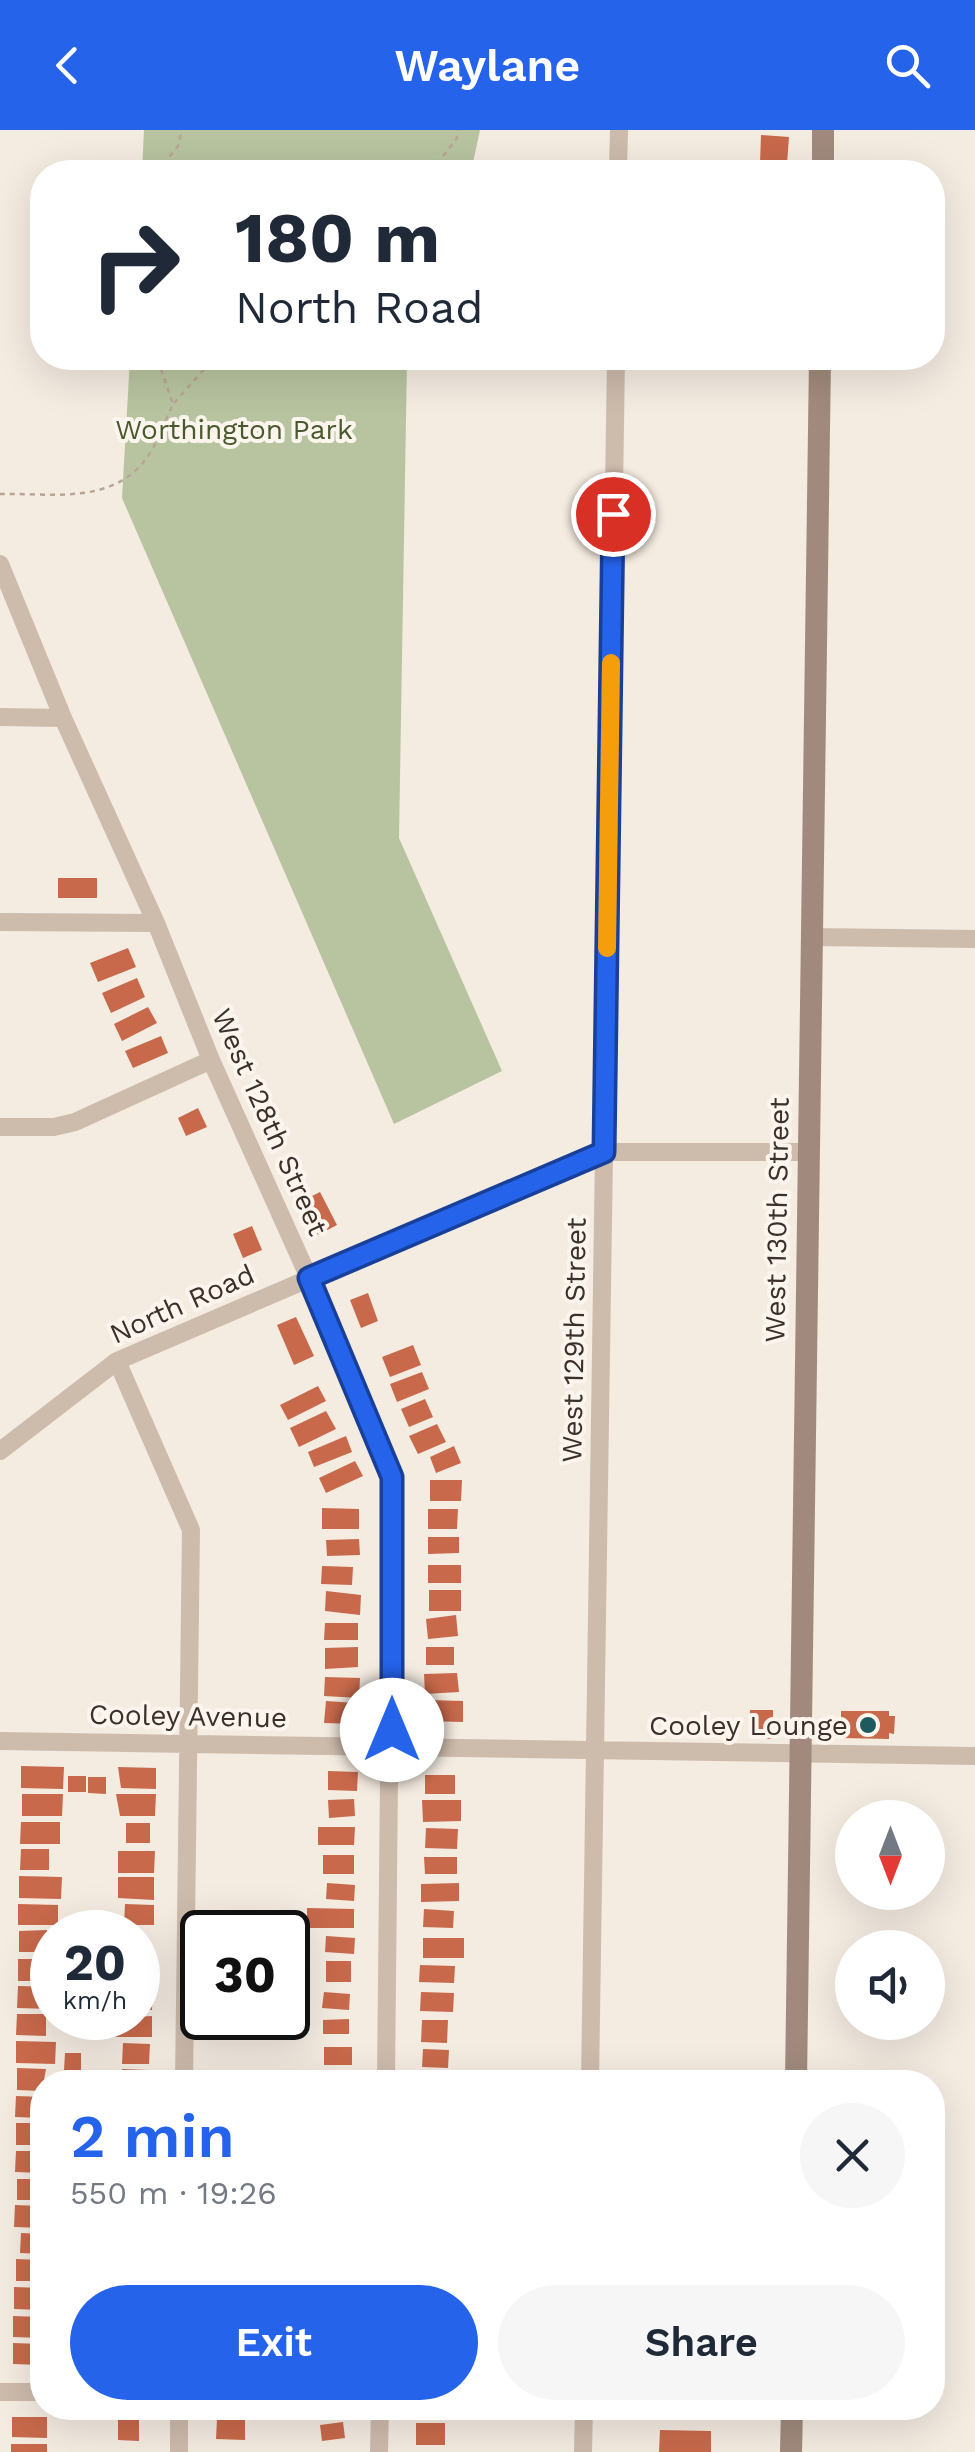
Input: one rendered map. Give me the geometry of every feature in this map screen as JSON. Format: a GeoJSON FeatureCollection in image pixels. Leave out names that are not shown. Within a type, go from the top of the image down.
{"type":"FeatureCollection","features":[{"type":"Feature","properties":{"kind":"main road"},"geometry":{"type":"LineString","coordinates":[[822,160],[823,130]]}},
{"type":"Feature","properties":{"kind":"main road","name":"West 130th Street"},"geometry":{"type":"LineString","coordinates":[[796,2070],[820,370]]}},
{"type":"Feature","properties":{"kind":"main road"},"geometry":{"type":"LineString","coordinates":[[792,2420],[792,2452]]}},
{"type":"Feature","properties":{"kind":"street"},"geometry":{"type":"LineString","coordinates":[[618,160],[619,130]]}},
{"type":"Feature","properties":{"kind":"street","name":"West 129th Street"},"geometry":{"type":"LineString","coordinates":[[590,2070],[616,370]]}},
{"type":"Feature","properties":{"kind":"street","name":"West 128th Street"},"geometry":{"type":"LineString","coordinates":[[0,564],[62,718],[156,923],[210,1060],[309,1278],[392,1477],[386,2070]]}},
{"type":"Feature","properties":{"kind":"street"},"geometry":{"type":"LineString","coordinates":[[0,717],[62,718]]}},
{"type":"Feature","properties":{"kind":"street"},"geometry":{"type":"LineString","coordinates":[[0,922],[156,923]]}},
{"type":"Feature","properties":{"kind":"street"},"geometry":{"type":"LineString","coordinates":[[812,937],[975,940]]}},
{"type":"Feature","properties":{"kind":"street"},"geometry":{"type":"LineString","coordinates":[[0,1127],[75,1122],[210,1060]]}},
{"type":"Feature","properties":{"kind":"street","name":"North Road"},"geometry":{"type":"LineString","coordinates":[[0,1451],[117,1361],[604,1152],[808,1152]]}},
{"type":"Feature","properties":{"kind":"street"},"geometry":{"type":"LineString","coordinates":[[117,1361],[192,1530],[184,2070]]}},
{"type":"Feature","properties":{"kind":"street","name":"Cooley Avenue"},"geometry":{"type":"LineString","coordinates":[[0,1741],[975,1756]]}},
{"type":"Feature","properties":{"kind":"street"},"geometry":{"type":"LineString","coordinates":[[0,2392],[30,2392]]}},
{"type":"Feature","properties":{"kind":"street"},"geometry":{"type":"LineString","coordinates":[[178,2452],[179,2420]]}},
{"type":"Feature","properties":{"kind":"street"},"geometry":{"type":"LineString","coordinates":[[380,2420],[380,2452]]}},
{"type":"Feature","properties":{"kind":"street"},"geometry":{"type":"LineString","coordinates":[[583,2452],[584,2420]]}},
{"type":"Feature","properties":{"kind":"path"},"geometry":{"type":"LineString","coordinates":[[167,160],[178,146],[182,130]]}},
{"type":"Feature","properties":{"kind":"path"},"geometry":{"type":"LineString","coordinates":[[440,160],[457,138],[458,130]]}},
{"type":"Feature","properties":{"kind":"path"},"geometry":{"type":"LineString","coordinates":[[161,370],[173,404]]}},
{"type":"Feature","properties":{"kind":"path"},"geometry":{"type":"LineString","coordinates":[[0,494],[110,489],[135,472],[148,457],[173,404],[202,370]]}},
{"type":"Feature","properties":{"kind":"green space"},"geometry":{"type":"Polygon","coordinates":[[[144,130],[480,130],[474,160],[143,160],[144,130]]]}},
{"type":"Feature","properties":{"kind":"green space","name":"Worthington Park"},"geometry":{"type":"Polygon","coordinates":[[[129,370],[407,370],[399,838],[502,1071],[394,1124],[122,498],[129,370]]]}},
{"type":"Feature","properties":{"kind":"building"},"geometry":{"type":"Polygon","coordinates":[[[761,135],[789,137],[787,160],[760,160],[761,135]]]}},
{"type":"Feature","properties":{"kind":"building"},"geometry":{"type":"Polygon","coordinates":[[[58,878],[97,878],[97,898],[58,898],[58,878]]]}},
{"type":"Feature","properties":{"kind":"building"},"geometry":{"type":"Polygon","coordinates":[[[128,948],[136,967],[98,982],[90,963],[128,948]]]}},
{"type":"Feature","properties":{"kind":"building"},"geometry":{"type":"Polygon","coordinates":[[[137,978],[145,997],[111,1013],[102,993],[137,978]]]}},
{"type":"Feature","properties":{"kind":"building"},"geometry":{"type":"Polygon","coordinates":[[[148,1007],[157,1023],[122,1041],[114,1024],[148,1007]]]}},
{"type":"Feature","properties":{"kind":"building"},"geometry":{"type":"Polygon","coordinates":[[[161,1036],[168,1053],[133,1068],[125,1051],[161,1036]]]}},
{"type":"Feature","properties":{"kind":"building"},"geometry":{"type":"Polygon","coordinates":[[[198,1108],[207,1127],[186,1136],[178,1118],[198,1108]]]}},
{"type":"Feature","properties":{"kind":"building"},"geometry":{"type":"Polygon","coordinates":[[[320,1192],[337,1225],[318,1235],[300,1202],[320,1192]]]}},
{"type":"Feature","properties":{"kind":"building"},"geometry":{"type":"Polygon","coordinates":[[[252,1226],[262,1250],[243,1258],[233,1234],[252,1226]]]}},
{"type":"Feature","properties":{"kind":"building"},"geometry":{"type":"Polygon","coordinates":[[[368,1293],[378,1321],[361,1328],[350,1300],[368,1293]]]}},
{"type":"Feature","properties":{"kind":"building"},"geometry":{"type":"Polygon","coordinates":[[[296,1317],[314,1356],[294,1365],[277,1325],[296,1317]]]}},
{"type":"Feature","properties":{"kind":"building"},"geometry":{"type":"Polygon","coordinates":[[[413,1345],[421,1365],[390,1377],[382,1357],[413,1345]]]}},
{"type":"Feature","properties":{"kind":"building"},"geometry":{"type":"Polygon","coordinates":[[[422,1372],[429,1389],[397,1402],[390,1384],[422,1372]]]}},
{"type":"Feature","properties":{"kind":"building"},"geometry":{"type":"Polygon","coordinates":[[[318,1386],[326,1401],[288,1420],[280,1405],[318,1386]]]}},
{"type":"Feature","properties":{"kind":"building"},"geometry":{"type":"Polygon","coordinates":[[[425,1399],[433,1417],[409,1427],[401,1409],[425,1399]]]}},
{"type":"Feature","properties":{"kind":"building"},"geometry":{"type":"Polygon","coordinates":[[[326,1411],[336,1429],[299,1447],[290,1428],[326,1411]]]}},
{"type":"Feature","properties":{"kind":"building"},"geometry":{"type":"Polygon","coordinates":[[[437,1424],[446,1442],[418,1454],[409,1436],[437,1424]]]}},
{"type":"Feature","properties":{"kind":"building"},"geometry":{"type":"Polygon","coordinates":[[[346,1436],[352,1452],[314,1467],[308,1452],[346,1436]]]}},
{"type":"Feature","properties":{"kind":"building"},"geometry":{"type":"Polygon","coordinates":[[[454,1446],[461,1463],[436,1473],[430,1457],[454,1446]]]}},
{"type":"Feature","properties":{"kind":"building"},"geometry":{"type":"Polygon","coordinates":[[[355,1461],[363,1476],[326,1493],[319,1478],[355,1461]]]}},
{"type":"Feature","properties":{"kind":"building"},"geometry":{"type":"Polygon","coordinates":[[[430,1480],[462,1480],[461,1501],[430,1501],[430,1480]]]}},
{"type":"Feature","properties":{"kind":"building"},"geometry":{"type":"Polygon","coordinates":[[[322,1508],[359,1509],[359,1529],[322,1529],[322,1508]]]}},
{"type":"Feature","properties":{"kind":"building"},"geometry":{"type":"Polygon","coordinates":[[[428,1509],[458,1509],[457,1529],[428,1529],[428,1509]]]}},
{"type":"Feature","properties":{"kind":"building"},"geometry":{"type":"Polygon","coordinates":[[[428,1537],[459,1537],[459,1553],[428,1554],[428,1537]]]}},
{"type":"Feature","properties":{"kind":"building"},"geometry":{"type":"Polygon","coordinates":[[[359,1539],[360,1555],[327,1556],[326,1540],[359,1539]]]}},
{"type":"Feature","properties":{"kind":"building"},"geometry":{"type":"Polygon","coordinates":[[[428,1565],[461,1565],[461,1583],[428,1583],[428,1565]]]}},
{"type":"Feature","properties":{"kind":"building"},"geometry":{"type":"Polygon","coordinates":[[[322,1566],[353,1567],[352,1585],[321,1584],[322,1566]]]}},
{"type":"Feature","properties":{"kind":"building"},"geometry":{"type":"Polygon","coordinates":[[[429,1590],[461,1590],[461,1611],[429,1611],[429,1590]]]}},
{"type":"Feature","properties":{"kind":"building"},"geometry":{"type":"Polygon","coordinates":[[[326,1591],[361,1595],[360,1615],[325,1611],[326,1591]]]}},
{"type":"Feature","properties":{"kind":"building"},"geometry":{"type":"Polygon","coordinates":[[[456,1615],[458,1636],[428,1639],[426,1619],[456,1615]]]}},
{"type":"Feature","properties":{"kind":"building"},"geometry":{"type":"Polygon","coordinates":[[[325,1623],[358,1623],[358,1640],[324,1640],[325,1623]]]}},
{"type":"Feature","properties":{"kind":"building"},"geometry":{"type":"Polygon","coordinates":[[[358,1647],[358,1667],[325,1669],[325,1648],[358,1647]]]}},
{"type":"Feature","properties":{"kind":"building"},"geometry":{"type":"Polygon","coordinates":[[[426,1647],[454,1647],[454,1665],[426,1665],[426,1647]]]}},
{"type":"Feature","properties":{"kind":"building"},"geometry":{"type":"Polygon","coordinates":[[[457,1673],[459,1692],[425,1694],[424,1674],[457,1673]]]}},
{"type":"Feature","properties":{"kind":"building"},"geometry":{"type":"Polygon","coordinates":[[[325,1677],[360,1678],[359,1698],[324,1696],[325,1677]]]}},
{"type":"Feature","properties":{"kind":"building"},"geometry":{"type":"Polygon","coordinates":[[[426,1700],[463,1701],[463,1722],[426,1721],[426,1700]]]}},
{"type":"Feature","properties":{"kind":"building"},"geometry":{"type":"Polygon","coordinates":[[[326,1701],[356,1703],[355,1724],[324,1723],[326,1701]]]}},
{"type":"Feature","properties":{"kind":"building"},"geometry":{"type":"Polygon","coordinates":[[[750,1710],[773,1710],[773,1739],[749,1738],[750,1710]]]}},
{"type":"Feature","properties":{"kind":"building","name":"Cooley Lounge"},"geometry":{"type":"Polygon","coordinates":[[[841,1711],[889,1711],[889,1716],[895,1716],[894,1734],[889,1733],[889,1739],[841,1738],[841,1711]]]}},
{"type":"Feature","properties":{"kind":"building"},"geometry":{"type":"Polygon","coordinates":[[[21,1766],[64,1767],[63,1789],[21,1788],[21,1766]]]}},
{"type":"Feature","properties":{"kind":"building"},"geometry":{"type":"Polygon","coordinates":[[[118,1767],[156,1768],[156,1789],[121,1788],[118,1767]]]}},
{"type":"Feature","properties":{"kind":"building"},"geometry":{"type":"Polygon","coordinates":[[[328,1771],[358,1772],[357,1791],[328,1790],[328,1771]]]}},
{"type":"Feature","properties":{"kind":"building"},"geometry":{"type":"Polygon","coordinates":[[[425,1775],[455,1775],[455,1794],[425,1794],[425,1775]]]}},
{"type":"Feature","properties":{"kind":"building"},"geometry":{"type":"Polygon","coordinates":[[[68,1776],[86,1776],[86,1792],[68,1792],[68,1776]]]}},
{"type":"Feature","properties":{"kind":"building"},"geometry":{"type":"Polygon","coordinates":[[[88,1777],[106,1777],[106,1794],[88,1793],[88,1777]]]}},
{"type":"Feature","properties":{"kind":"building"},"geometry":{"type":"Polygon","coordinates":[[[22,1794],[63,1794],[62,1816],[22,1816],[22,1794]]]}},
{"type":"Feature","properties":{"kind":"building"},"geometry":{"type":"Polygon","coordinates":[[[116,1794],[156,1794],[155,1816],[120,1816],[116,1794]]]}},
{"type":"Feature","properties":{"kind":"building"},"geometry":{"type":"Polygon","coordinates":[[[354,1799],[355,1816],[329,1818],[328,1800],[354,1799]]]}},
{"type":"Feature","properties":{"kind":"building"},"geometry":{"type":"Polygon","coordinates":[[[422,1800],[461,1800],[461,1821],[423,1822],[422,1800]]]}},
{"type":"Feature","properties":{"kind":"building"},"geometry":{"type":"Polygon","coordinates":[[[21,1822],[60,1822],[60,1844],[20,1844],[21,1822]]]}},
{"type":"Feature","properties":{"kind":"building"},"geometry":{"type":"Polygon","coordinates":[[[126,1823],[150,1823],[150,1843],[126,1843],[126,1823]]]}},
{"type":"Feature","properties":{"kind":"building"},"geometry":{"type":"Polygon","coordinates":[[[318,1827],[355,1827],[354,1845],[318,1845],[318,1827]]]}},
{"type":"Feature","properties":{"kind":"building"},"geometry":{"type":"Polygon","coordinates":[[[426,1828],[458,1829],[457,1849],[425,1848],[426,1828]]]}},
{"type":"Feature","properties":{"kind":"building"},"geometry":{"type":"Polygon","coordinates":[[[21,1849],[49,1849],[49,1870],[20,1870],[21,1849]]]}},
{"type":"Feature","properties":{"kind":"building"},"geometry":{"type":"Polygon","coordinates":[[[118,1851],[155,1851],[154,1873],[118,1873],[118,1851]]]}},
{"type":"Feature","properties":{"kind":"building"},"geometry":{"type":"Polygon","coordinates":[[[323,1855],[354,1855],[354,1874],[323,1874],[323,1855]]]}},
{"type":"Feature","properties":{"kind":"building"},"geometry":{"type":"Polygon","coordinates":[[[424,1857],[457,1857],[457,1874],[425,1874],[424,1857]]]}},
{"type":"Feature","properties":{"kind":"building"},"geometry":{"type":"Polygon","coordinates":[[[19,1876],[62,1877],[61,1899],[19,1898],[19,1876]]]}},
{"type":"Feature","properties":{"kind":"building"},"geometry":{"type":"Polygon","coordinates":[[[118,1877],[154,1877],[154,1900],[118,1898],[118,1877]]]}},
{"type":"Feature","properties":{"kind":"building"},"geometry":{"type":"Polygon","coordinates":[[[327,1883],[355,1885],[354,1901],[326,1899],[327,1883]]]}},
{"type":"Feature","properties":{"kind":"building"},"geometry":{"type":"Polygon","coordinates":[[[459,1883],[459,1901],[421,1902],[421,1884],[459,1883]]]}},
{"type":"Feature","properties":{"kind":"building"},"geometry":{"type":"Polygon","coordinates":[[[18,1904],[58,1905],[58,1910],[30,1910],[30,1925],[18,1925],[18,1904]]]}},
{"type":"Feature","properties":{"kind":"building"},"geometry":{"type":"Polygon","coordinates":[[[125,1904],[154,1905],[154,1910],[125,1910],[125,1904]]]}},
{"type":"Feature","properties":{"kind":"building"},"geometry":{"type":"Polygon","coordinates":[[[354,1909],[354,1928],[310,1928],[307,1910],[354,1909]]]}},
{"type":"Feature","properties":{"kind":"building"},"geometry":{"type":"Polygon","coordinates":[[[424,1909],[454,1911],[453,1928],[423,1927],[424,1909]]]}},
{"type":"Feature","properties":{"kind":"building"},"geometry":{"type":"Polygon","coordinates":[[[19,1931],[30,1931],[30,1952],[19,1952],[19,1931]]]}},
{"type":"Feature","properties":{"kind":"building"},"geometry":{"type":"Polygon","coordinates":[[[326,1936],[355,1938],[354,1954],[325,1952],[326,1936]]]}},
{"type":"Feature","properties":{"kind":"building"},"geometry":{"type":"Polygon","coordinates":[[[423,1938],[464,1938],[464,1958],[423,1958],[423,1938]]]}},
{"type":"Feature","properties":{"kind":"building"},"geometry":{"type":"Polygon","coordinates":[[[18,1959],[30,1959],[30,1981],[18,1981],[18,1959]]]}},
{"type":"Feature","properties":{"kind":"building"},"geometry":{"type":"Polygon","coordinates":[[[326,1961],[351,1961],[351,1982],[326,1982],[326,1961]]]}},
{"type":"Feature","properties":{"kind":"building"},"geometry":{"type":"Polygon","coordinates":[[[420,1965],[455,1966],[454,1983],[419,1982],[420,1965]]]}},
{"type":"Feature","properties":{"kind":"building"},"geometry":{"type":"Polygon","coordinates":[[[18,1986],[30,1986],[30,2008],[17,2008],[18,1986]]]}},
{"type":"Feature","properties":{"kind":"building"},"geometry":{"type":"Polygon","coordinates":[[[324,1992],[350,1994],[349,2010],[322,2008],[324,1992]]]}},
{"type":"Feature","properties":{"kind":"building"},"geometry":{"type":"Polygon","coordinates":[[[421,1992],[454,1993],[453,2012],[420,2011],[421,1992]]]}},
{"type":"Feature","properties":{"kind":"building"},"geometry":{"type":"Polygon","coordinates":[[[17,2014],[30,2014],[30,2035],[16,2035],[17,2014]]]}},
{"type":"Feature","properties":{"kind":"building"},"geometry":{"type":"Polygon","coordinates":[[[349,2019],[349,2034],[323,2034],[323,2020],[349,2019]]]}},
{"type":"Feature","properties":{"kind":"building"},"geometry":{"type":"Polygon","coordinates":[[[422,2020],[448,2020],[447,2043],[421,2042],[422,2020]]]}},
{"type":"Feature","properties":{"kind":"building"},"geometry":{"type":"Polygon","coordinates":[[[16,2041],[56,2042],[55,2064],[16,2063],[16,2041]]]}},
{"type":"Feature","properties":{"kind":"building"},"geometry":{"type":"Polygon","coordinates":[[[123,2043],[150,2044],[149,2064],[122,2064],[123,2043]]]}},
{"type":"Feature","properties":{"kind":"building"},"geometry":{"type":"Polygon","coordinates":[[[324,2047],[352,2047],[352,2065],[324,2065],[324,2047]]]}},
{"type":"Feature","properties":{"kind":"building"},"geometry":{"type":"Polygon","coordinates":[[[423,2049],[449,2050],[448,2068],[422,2067],[423,2049]]]}},
{"type":"Feature","properties":{"kind":"building"},"geometry":{"type":"Polygon","coordinates":[[[65,2053],[81,2053],[81,2070],[64,2070],[65,2053]]]}},
{"type":"Feature","properties":{"kind":"building"},"geometry":{"type":"Polygon","coordinates":[[[17,2068],[46,2069],[30,2070],[30,2091],[17,2090],[17,2068]]]}},
{"type":"Feature","properties":{"kind":"building"},"geometry":{"type":"Polygon","coordinates":[[[16,2096],[30,2097],[30,2118],[15,2117],[16,2096]]]}},
{"type":"Feature","properties":{"kind":"building"},"geometry":{"type":"Polygon","coordinates":[[[16,2123],[30,2123],[30,2145],[16,2145],[16,2123]]]}},
{"type":"Feature","properties":{"kind":"building"},"geometry":{"type":"Polygon","coordinates":[[[16,2151],[30,2151],[30,2173],[15,2172],[16,2151]]]}},
{"type":"Feature","properties":{"kind":"building"},"geometry":{"type":"Polygon","coordinates":[[[17,2179],[30,2179],[30,2200],[17,2200],[17,2179]]]}},
{"type":"Feature","properties":{"kind":"building"},"geometry":{"type":"Polygon","coordinates":[[[15,2205],[30,2206],[30,2228],[14,2227],[15,2205]]]}},
{"type":"Feature","properties":{"kind":"building"},"geometry":{"type":"Polygon","coordinates":[[[21,2233],[30,2233],[30,2253],[20,2253],[21,2233]]]}},
{"type":"Feature","properties":{"kind":"building"},"geometry":{"type":"Polygon","coordinates":[[[16,2259],[30,2260],[30,2281],[16,2281],[16,2259]]]}},
{"type":"Feature","properties":{"kind":"building"},"geometry":{"type":"Polygon","coordinates":[[[14,2287],[30,2288],[30,2310],[14,2309],[14,2287]]]}},
{"type":"Feature","properties":{"kind":"building"},"geometry":{"type":"Polygon","coordinates":[[[13,2316],[30,2317],[30,2338],[13,2337],[13,2316]]]}},
{"type":"Feature","properties":{"kind":"building"},"geometry":{"type":"Polygon","coordinates":[[[13,2343],[30,2344],[30,2365],[13,2364],[13,2343]]]}},
{"type":"Feature","properties":{"kind":"building"},"geometry":{"type":"Polygon","coordinates":[[[12,2417],[47,2420],[47,2438],[12,2437],[12,2417]]]}},
{"type":"Feature","properties":{"kind":"building"},"geometry":{"type":"Polygon","coordinates":[[[118,2420],[139,2420],[139,2441],[118,2440],[118,2420]]]}},
{"type":"Feature","properties":{"kind":"building"},"geometry":{"type":"Polygon","coordinates":[[[217,2420],[245,2420],[245,2440],[216,2439],[217,2420]]]}},
{"type":"Feature","properties":{"kind":"building"},"geometry":{"type":"Polygon","coordinates":[[[343,2422],[345,2438],[322,2441],[320,2425],[343,2422]]]}},
{"type":"Feature","properties":{"kind":"building"},"geometry":{"type":"Polygon","coordinates":[[[416,2423],[445,2423],[445,2445],[416,2445],[416,2423]]]}},
{"type":"Feature","properties":{"kind":"building"},"geometry":{"type":"Polygon","coordinates":[[[660,2430],[711,2431],[711,2452],[659,2452],[660,2430]]]}},
{"type":"Feature","properties":{"kind":"building"},"geometry":{"type":"Polygon","coordinates":[[[11,2444],[47,2444],[47,2452],[11,2452],[11,2444]]]}},
{"type":"Feature","properties":{"kind":"slow traffic"},"geometry":{"type":"LineString","coordinates":[[607,948],[611,663]]}},
{"type":"Feature","properties":{"kind":"place","name":"Cooley Lounge"},"geometry":{"type":"Point","coordinates":[868,1725]}},
{"type":"Feature","properties":{"kind":"route"},"geometry":{"type":"LineString","coordinates":[[392,1730],[392,1477],[309,1278],[604,1152],[613,514]]}}]}
